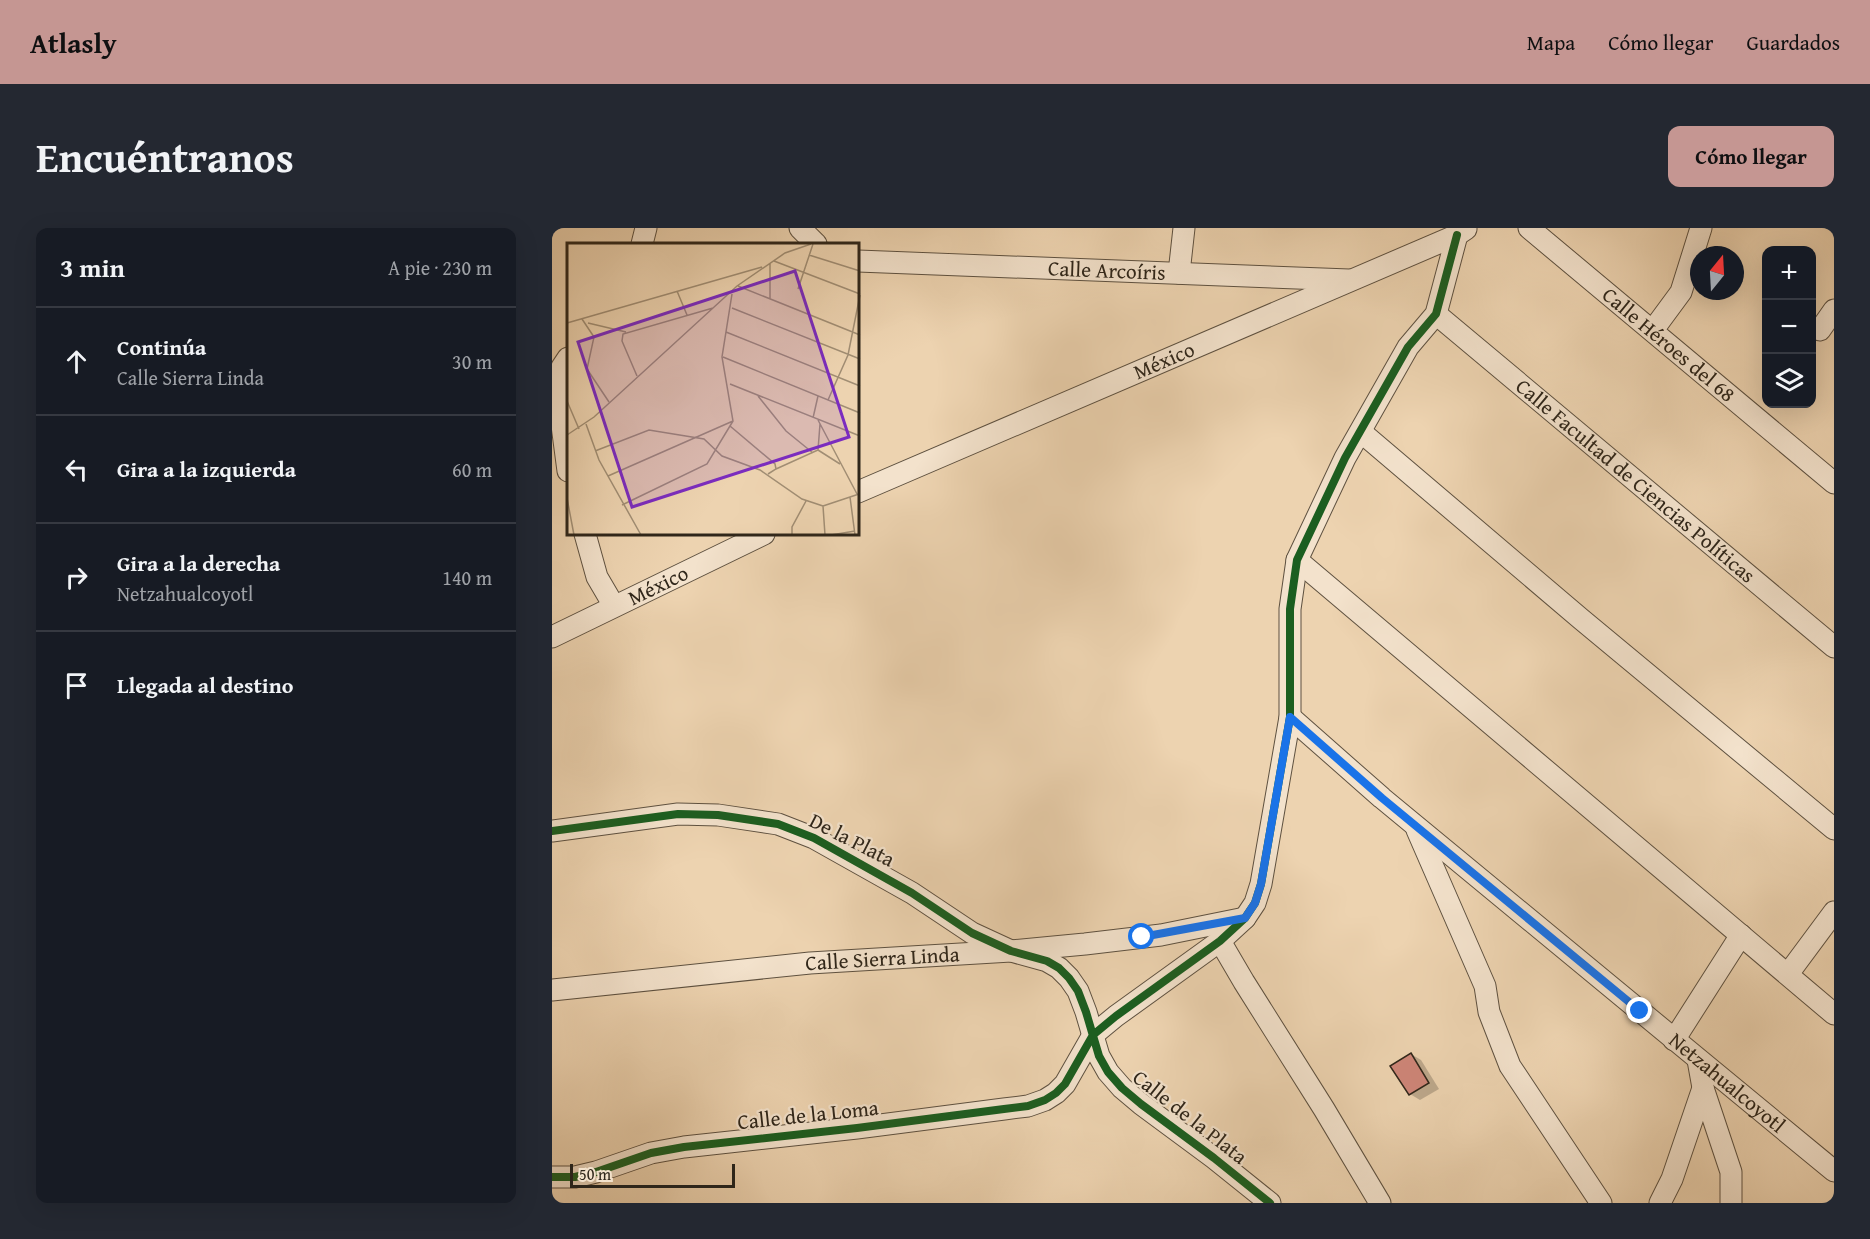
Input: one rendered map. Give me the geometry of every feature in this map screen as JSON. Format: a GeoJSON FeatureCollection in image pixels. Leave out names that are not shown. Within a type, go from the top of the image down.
{"type":"FeatureCollection","features":[{"type":"Feature","properties":{"kind":"street"},"geometry":{"type":"LineString","coordinates":[[642,243],[646,228]]}},
{"type":"Feature","properties":{"kind":"street"},"geometry":{"type":"LineString","coordinates":[[800,228],[815,243]]}},
{"type":"Feature","properties":{"kind":"street"},"geometry":{"type":"LineString","coordinates":[[1179,273],[1184,228]]}},
{"type":"Feature","properties":{"kind":"street","name":"Calle Héroes del 68"},"geometry":{"type":"LineString","coordinates":[[1529,228],[1834,483]]}},
{"type":"Feature","properties":{"kind":"street"},"geometry":{"type":"LineString","coordinates":[[1653,330],[1681,292],[1701,228]]}},
{"type":"Feature","properties":{"kind":"street"},"geometry":{"type":"LineString","coordinates":[[1093,1035],[1220,941],[1245,918],[1255,903],[1261,884],[1290,717],[1290,609],[1296,560],[1340,468],[1408,347],[1436,314],[1462,232]]}},
{"type":"Feature","properties":{"kind":"street","name":"México"},"geometry":{"type":"LineString","coordinates":[[860,491],[1462,232]]}},
{"type":"Feature","properties":{"kind":"street","name":"Calle Arcoíris"},"geometry":{"type":"LineString","coordinates":[[860,261],[1354,280]]}},
{"type":"Feature","properties":{"kind":"street"},"geometry":{"type":"LineString","coordinates":[[1820,330],[1834,310]]}},
{"type":"Feature","properties":{"kind":"street","name":"Calle Facultad de Ciencias Políticas"},"geometry":{"type":"LineString","coordinates":[[1436,314],[1834,647]]}},
{"type":"Feature","properties":{"kind":"street"},"geometry":{"type":"LineString","coordinates":[[567,360],[562,367],[556,387],[567,464]]}},
{"type":"Feature","properties":{"kind":"street"},"geometry":{"type":"LineString","coordinates":[[1361,432],[1834,829]]}},
{"type":"Feature","properties":{"kind":"street"},"geometry":{"type":"LineString","coordinates":[[586,536],[597,577],[614,606]]}},
{"type":"Feature","properties":{"kind":"street","name":"México"},"geometry":{"type":"LineString","coordinates":[[552,637],[760,536]]}},
{"type":"Feature","properties":{"kind":"street"},"geometry":{"type":"LineString","coordinates":[[1296,560],[1834,1014]]}},
{"type":"Feature","properties":{"kind":"street","name":"Netzahualcoyotl"},"geometry":{"type":"LineString","coordinates":[[1290,717],[1416,826],[1834,1171]]}},
{"type":"Feature","properties":{"kind":"street","name":"De la Plata"},"geometry":{"type":"LineString","coordinates":[[552,831],[678,814],[718,814],[778,824],[814,838],[912,893],[972,933],[1011,951]]}},
{"type":"Feature","properties":{"kind":"street"},"geometry":{"type":"LineString","coordinates":[[1416,826],[1485,986],[1489,1012],[1510,1066],[1601,1203]]}},
{"type":"Feature","properties":{"kind":"street"},"geometry":{"type":"LineString","coordinates":[[1788,974],[1834,912]]}},
{"type":"Feature","properties":{"kind":"street","name":"Calle Sierra Linda"},"geometry":{"type":"LineString","coordinates":[[552,990],[810,963],[1011,951],[1161,934],[1245,918]]}},
{"type":"Feature","properties":{"kind":"street"},"geometry":{"type":"LineString","coordinates":[[1674,1040],[1741,935]]}},
{"type":"Feature","properties":{"kind":"street"},"geometry":{"type":"LineString","coordinates":[[1220,941],[1380,1203]]}},
{"type":"Feature","properties":{"kind":"street","name":"Calle de la Plata"},"geometry":{"type":"LineString","coordinates":[[1011,951],[1047,961],[1059,968],[1078,991],[1099,1056],[1107,1072],[1122,1088],[1270,1203]]}},
{"type":"Feature","properties":{"kind":"street","name":"Calle de la Loma"},"geometry":{"type":"LineString","coordinates":[[552,1178],[575,1177],[651,1153],[684,1147],[1028,1106],[1045,1100],[1065,1084],[1093,1035]]}},
{"type":"Feature","properties":{"kind":"street"},"geometry":{"type":"LineString","coordinates":[[1698,1060],[1703,1088],[1731,1172],[1731,1203]]}},
{"type":"Feature","properties":{"kind":"street"},"geometry":{"type":"LineString","coordinates":[[1660,1203],[1672,1179],[1703,1088]]}},
{"type":"Feature","properties":{"kind":"building"},"geometry":{"type":"Polygon","coordinates":[[[1411,1053],[1429,1083],[1409,1095],[1390,1066],[1411,1053]]]}},
{"type":"Feature","properties":{"kind":"cycle path"},"geometry":{"type":"LineString","coordinates":[[552,1177],[575,1177],[651,1153],[684,1147],[1028,1106],[1045,1100],[1065,1084],[1093,1035],[1220,941],[1245,918],[1255,903],[1261,884],[1290,717],[1290,609],[1297,560],[1345,458],[1408,347],[1436,314],[1457,235]]}},
{"type":"Feature","properties":{"kind":"cycle path"},"geometry":{"type":"LineString","coordinates":[[552,831],[678,814],[718,815],[778,824],[814,838],[912,893],[972,933],[1011,951],[1047,961],[1059,968],[1078,991],[1099,1056],[1108,1072],[1122,1088],[1270,1203]]}},
{"type":"Feature","properties":{"kind":"route"},"geometry":{"type":"LineString","coordinates":[[1142,937],[1245,918],[1255,903],[1261,884],[1290,717],[1382,798],[1640,1011]]}}]}
